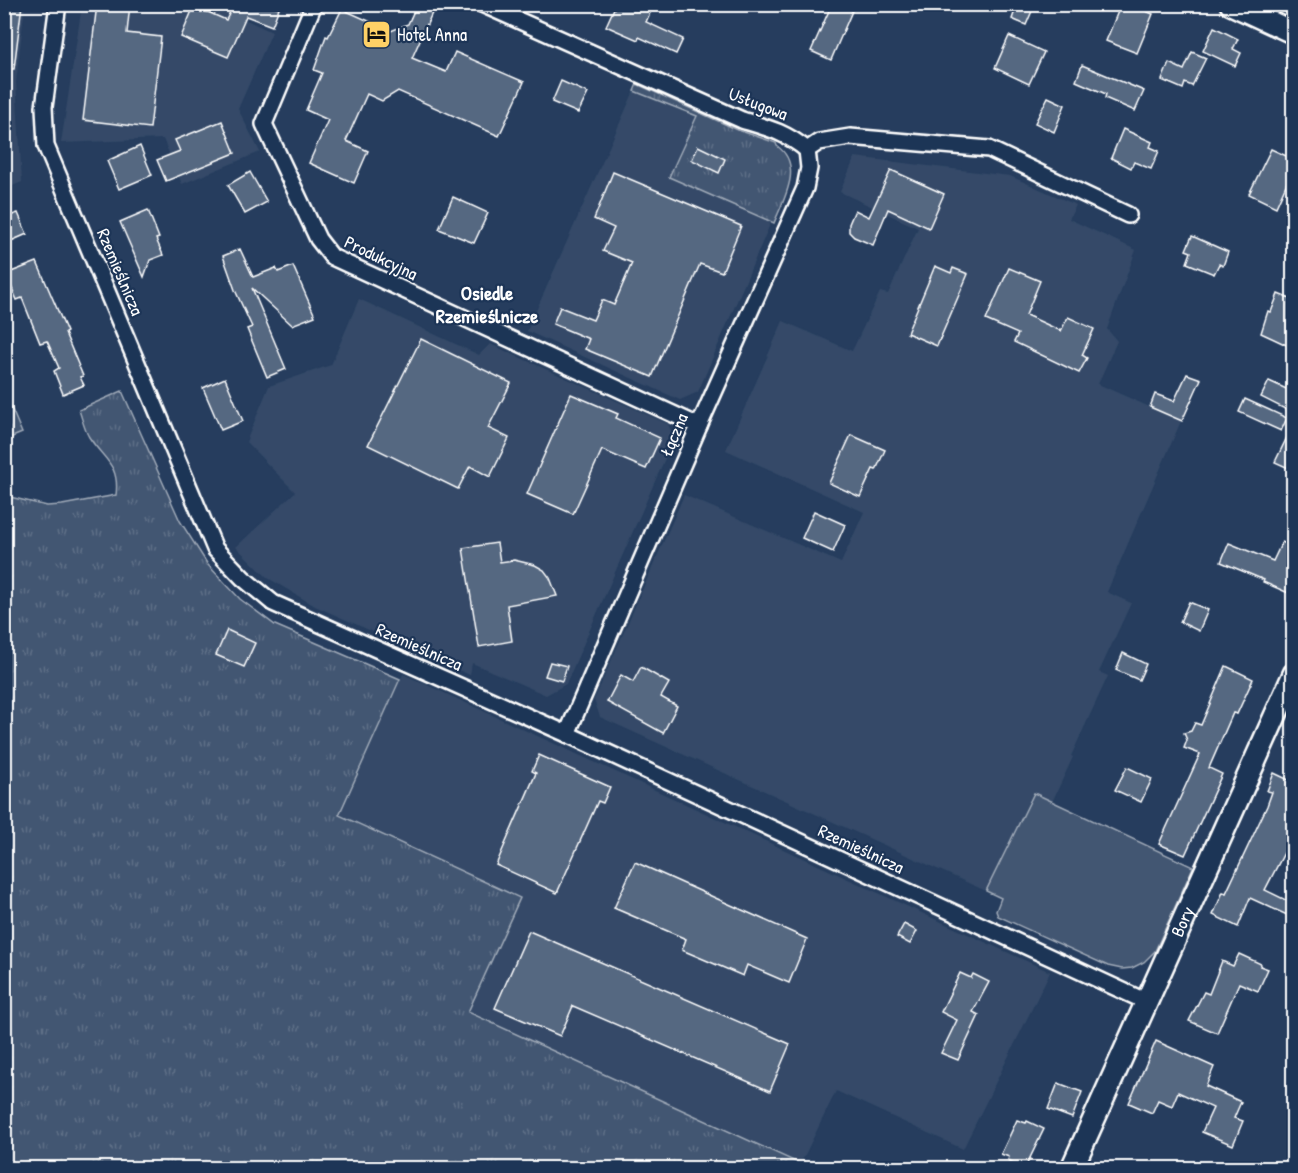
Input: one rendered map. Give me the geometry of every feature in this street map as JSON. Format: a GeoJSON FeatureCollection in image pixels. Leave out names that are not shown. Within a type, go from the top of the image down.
{"type":"FeatureCollection","features":[{"type":"Feature","properties":{"kind":"street","name":"Rzemieślnicza"},"geometry":{"type":"LineString","coordinates":[[58,4],[44,107],[46,146],[215,549],[243,579],[273,603],[567,734],[1147,1002]]}},
{"type":"Feature","properties":{"kind":"street","name":"Produkcyjna"},"geometry":{"type":"LineString","coordinates":[[314,4],[264,124],[318,239],[332,257],[699,426]]}},
{"type":"Feature","properties":{"kind":"street","name":"Usługowa"},"geometry":{"type":"LineString","coordinates":[[482,4],[742,120],[777,130],[792,137],[807,150]]}},
{"type":"Feature","properties":{"kind":"street"},"geometry":{"type":"LineString","coordinates":[[1231,4],[1293,33]]}},
{"type":"Feature","properties":{"kind":"street"},"geometry":{"type":"LineString","coordinates":[[807,150],[819,142],[850,137],[989,149],[1128,215]]}},
{"type":"Feature","properties":{"kind":"street","name":"Łączna"},"geometry":{"type":"LineString","coordinates":[[567,734],[699,426],[805,188],[809,168],[807,150]]}},
{"type":"Feature","properties":{"kind":"street","name":"Bory"},"geometry":{"type":"LineString","coordinates":[[1072,1168],[1293,674]]}},
{"type":"Feature","properties":{"kind":"shaded area"},"geometry":{"type":"Polygon","coordinates":[[[5,5],[25,5],[16,82],[22,182],[5,189],[5,5]]]}},
{"type":"Feature","properties":{"kind":"shaded area"},"geometry":{"type":"Polygon","coordinates":[[[82,5],[221,5],[220,8],[272,32],[238,109],[260,152],[182,184],[163,139],[61,143],[82,5]]]}},
{"type":"Feature","properties":{"kind":"shaded area"},"geometry":{"type":"Polygon","coordinates":[[[634,91],[697,116],[670,177],[771,222],[698,392],[680,400],[527,331],[634,91]]]}},
{"type":"Feature","properties":{"kind":"shaded area"},"geometry":{"type":"Polygon","coordinates":[[[855,157],[1010,176],[1076,205],[1069,219],[1136,250],[1107,329],[1117,341],[1098,384],[1181,421],[1107,592],[1131,603],[1099,672],[1108,676],[1052,802],[1034,794],[986,891],[600,717],[594,700],[684,495],[841,563],[864,512],[726,450],[783,321],[852,351],[880,292],[888,294],[918,228],[840,192],[855,157]]]}},
{"type":"Feature","properties":{"kind":"shaded area"},"geometry":{"type":"Polygon","coordinates":[[[359,299],[479,355],[490,344],[668,424],[674,438],[566,684],[546,695],[472,663],[470,675],[315,606],[268,578],[236,547],[295,492],[246,442],[269,386],[331,365],[359,299]]]}},
{"type":"Feature","properties":{"kind":"shaded area"},"geometry":{"type":"Polygon","coordinates":[[[403,674],[1050,972],[963,1149],[836,1091],[800,1165],[468,1012],[338,815],[403,674]]]}},
{"type":"Feature","properties":{"kind":"green space"},"geometry":{"type":"Polygon","coordinates":[[[637,84],[738,130],[776,143],[785,154],[791,172],[786,193],[774,223],[669,177],[697,116],[634,91],[637,84]]]}},
{"type":"Feature","properties":{"kind":"green space"},"geometry":{"type":"Polygon","coordinates":[[[4,391],[22,433],[5,440],[4,440],[4,391]]]}},
{"type":"Feature","properties":{"kind":"green space"},"geometry":{"type":"Polygon","coordinates":[[[122,391],[180,521],[208,565],[240,599],[275,625],[400,679],[339,815],[520,898],[468,1012],[809,1168],[5,1168],[4,493],[6,496],[47,506],[116,495],[117,485],[113,469],[89,437],[79,410],[122,391]]]}},
{"type":"Feature","properties":{"kind":"green space"},"geometry":{"type":"Polygon","coordinates":[[[1034,793],[1193,867],[1155,951],[1144,962],[1132,968],[1122,969],[1108,966],[998,916],[996,911],[1001,898],[986,891],[1034,793]]]}},
{"type":"Feature","properties":{"kind":"building"},"geometry":{"type":"Polygon","coordinates":[[[4,4],[22,4],[14,69],[4,69],[4,4]]]}},
{"type":"Feature","properties":{"kind":"building"},"geometry":{"type":"Polygon","coordinates":[[[97,4],[130,4],[127,33],[161,37],[150,128],[83,120],[97,4]]]}},
{"type":"Feature","properties":{"kind":"building"},"geometry":{"type":"Polygon","coordinates":[[[220,4],[270,4],[279,8],[272,26],[246,16],[228,57],[181,37],[194,6],[226,20],[231,10],[220,4]]]}},
{"type":"Feature","properties":{"kind":"building"},"geometry":{"type":"Polygon","coordinates":[[[417,4],[436,4],[412,58],[446,72],[455,52],[524,82],[499,136],[398,91],[382,101],[367,94],[346,141],[368,151],[354,183],[309,163],[328,120],[306,110],[322,73],[314,70],[326,36],[328,37],[342,9],[391,31],[408,24],[417,4]]]}},
{"type":"Feature","properties":{"kind":"building"},"geometry":{"type":"Polygon","coordinates":[[[616,4],[654,4],[646,22],[683,39],[676,54],[639,37],[638,40],[606,26],[616,4]]]}},
{"type":"Feature","properties":{"kind":"building"},"geometry":{"type":"Polygon","coordinates":[[[832,4],[855,4],[831,60],[811,51],[832,4]]]}},
{"type":"Feature","properties":{"kind":"building"},"geometry":{"type":"Polygon","coordinates":[[[1121,4],[1129,4],[1153,14],[1137,53],[1106,41],[1121,4]]]}},
{"type":"Feature","properties":{"kind":"building"},"geometry":{"type":"Polygon","coordinates":[[[1017,5],[1032,11],[1026,25],[1012,19],[1017,5]]]}},
{"type":"Feature","properties":{"kind":"building"},"geometry":{"type":"Polygon","coordinates":[[[1214,27],[1238,39],[1233,49],[1241,53],[1235,66],[1203,51],[1214,27]]]}},
{"type":"Feature","properties":{"kind":"building"},"geometry":{"type":"Polygon","coordinates":[[[1009,36],[1044,52],[1029,84],[995,68],[1009,36]]]}},
{"type":"Feature","properties":{"kind":"building"},"geometry":{"type":"Polygon","coordinates":[[[1192,52],[1206,58],[1192,86],[1185,83],[1183,89],[1162,80],[1169,63],[1184,70],[1192,52]]]}},
{"type":"Feature","properties":{"kind":"building"},"geometry":{"type":"Polygon","coordinates":[[[1082,65],[1144,91],[1135,111],[1105,98],[1106,94],[1076,81],[1082,65]]]}},
{"type":"Feature","properties":{"kind":"building"},"geometry":{"type":"Polygon","coordinates":[[[561,81],[588,93],[578,113],[552,102],[561,81]]]}},
{"type":"Feature","properties":{"kind":"building"},"geometry":{"type":"Polygon","coordinates":[[[1048,97],[1065,105],[1054,132],[1035,123],[1048,97]]]}},
{"type":"Feature","properties":{"kind":"building"},"geometry":{"type":"Polygon","coordinates":[[[222,121],[235,153],[166,181],[157,160],[180,151],[175,140],[222,121]]]}},
{"type":"Feature","properties":{"kind":"building"},"geometry":{"type":"Polygon","coordinates":[[[1123,129],[1152,142],[1150,147],[1159,151],[1151,169],[1134,162],[1131,168],[1111,158],[1123,129]]]}},
{"type":"Feature","properties":{"kind":"building"},"geometry":{"type":"Polygon","coordinates":[[[140,146],[152,175],[119,189],[107,161],[140,146]]]}},
{"type":"Feature","properties":{"kind":"building"},"geometry":{"type":"Polygon","coordinates":[[[698,146],[725,159],[719,173],[692,160],[698,146]]]}},
{"type":"Feature","properties":{"kind":"building"},"geometry":{"type":"Polygon","coordinates":[[[1271,149],[1293,159],[1293,169],[1276,207],[1249,194],[1271,149]]]}},
{"type":"Feature","properties":{"kind":"building"},"geometry":{"type":"Polygon","coordinates":[[[891,170],[944,194],[929,228],[888,209],[873,245],[854,237],[849,232],[849,224],[855,210],[869,217],[891,170]]]}},
{"type":"Feature","properties":{"kind":"building"},"geometry":{"type":"Polygon","coordinates":[[[250,172],[267,202],[245,214],[228,185],[250,172]]]}},
{"type":"Feature","properties":{"kind":"building"},"geometry":{"type":"Polygon","coordinates":[[[613,172],[741,226],[722,272],[700,264],[652,377],[585,349],[589,339],[553,324],[560,307],[593,320],[602,300],[614,305],[632,263],[603,251],[614,228],[594,219],[613,172]]]}},
{"type":"Feature","properties":{"kind":"building"},"geometry":{"type":"Polygon","coordinates":[[[453,197],[488,213],[474,243],[439,229],[453,197]]]}},
{"type":"Feature","properties":{"kind":"building"},"geometry":{"type":"Polygon","coordinates":[[[148,210],[163,255],[150,260],[144,277],[120,222],[148,210]]]}},
{"type":"Feature","properties":{"kind":"building"},"geometry":{"type":"Polygon","coordinates":[[[18,213],[27,234],[4,244],[4,218],[18,213]]]}},
{"type":"Feature","properties":{"kind":"building"},"geometry":{"type":"Polygon","coordinates":[[[1192,236],[1228,252],[1223,266],[1219,264],[1214,274],[1187,263],[1191,252],[1186,250],[1192,236]]]}},
{"type":"Feature","properties":{"kind":"building"},"geometry":{"type":"Polygon","coordinates":[[[240,249],[253,277],[276,268],[278,272],[293,266],[315,316],[292,325],[252,288],[286,369],[267,377],[247,329],[252,327],[223,256],[240,249]]]}},
{"type":"Feature","properties":{"kind":"building"},"geometry":{"type":"Polygon","coordinates":[[[37,262],[83,376],[80,377],[84,385],[63,394],[54,371],[59,368],[47,341],[40,343],[22,298],[17,300],[6,274],[37,262]]]}},
{"type":"Feature","properties":{"kind":"building"},"geometry":{"type":"Polygon","coordinates":[[[935,266],[951,273],[953,268],[968,274],[937,346],[907,333],[935,266]]]}},
{"type":"Feature","properties":{"kind":"building"},"geometry":{"type":"Polygon","coordinates":[[[1009,268],[1040,281],[1026,315],[1061,331],[1068,317],[1094,329],[1082,355],[1087,358],[1079,373],[1014,342],[1018,334],[986,320],[1009,268]]]}},
{"type":"Feature","properties":{"kind":"building"},"geometry":{"type":"Polygon","coordinates":[[[1278,294],[1293,300],[1293,348],[1261,333],[1268,311],[1271,312],[1278,294]]]}},
{"type":"Feature","properties":{"kind":"building"},"geometry":{"type":"Polygon","coordinates":[[[421,339],[511,383],[488,428],[509,438],[490,477],[470,466],[458,489],[368,445],[421,339]]]}},
{"type":"Feature","properties":{"kind":"building"},"geometry":{"type":"Polygon","coordinates":[[[1187,374],[1201,379],[1182,421],[1150,407],[1155,394],[1174,401],[1187,374]]]}},
{"type":"Feature","properties":{"kind":"building"},"geometry":{"type":"Polygon","coordinates":[[[225,378],[243,421],[221,430],[203,388],[225,378]]]}},
{"type":"Feature","properties":{"kind":"building"},"geometry":{"type":"Polygon","coordinates":[[[1269,381],[1293,392],[1293,413],[1261,397],[1269,381]]]}},
{"type":"Feature","properties":{"kind":"building"},"geometry":{"type":"Polygon","coordinates":[[[571,394],[618,414],[616,418],[660,438],[646,469],[602,450],[573,514],[527,494],[571,394]]]}},
{"type":"Feature","properties":{"kind":"building"},"geometry":{"type":"Polygon","coordinates":[[[1245,399],[1287,418],[1281,431],[1239,412],[1245,399]]]}},
{"type":"Feature","properties":{"kind":"building"},"geometry":{"type":"Polygon","coordinates":[[[1293,425],[1293,470],[1275,462],[1293,425]]]}},
{"type":"Feature","properties":{"kind":"building"},"geometry":{"type":"Polygon","coordinates":[[[851,435],[885,450],[860,497],[829,483],[851,435]]]}},
{"type":"Feature","properties":{"kind":"building"},"geometry":{"type":"Polygon","coordinates":[[[814,511],[845,525],[833,552],[802,538],[814,511]]]}},
{"type":"Feature","properties":{"kind":"building"},"geometry":{"type":"Polygon","coordinates":[[[1282,542],[1293,547],[1293,595],[1221,562],[1229,543],[1273,561],[1282,542]]]}},
{"type":"Feature","properties":{"kind":"building"},"geometry":{"type":"Polygon","coordinates":[[[497,543],[500,562],[514,560],[535,565],[544,570],[557,596],[507,605],[512,641],[479,647],[463,548],[497,543]]]}},
{"type":"Feature","properties":{"kind":"building"},"geometry":{"type":"Polygon","coordinates":[[[1189,602],[1208,610],[1199,631],[1180,622],[1189,602]]]}},
{"type":"Feature","properties":{"kind":"building"},"geometry":{"type":"Polygon","coordinates":[[[227,630],[255,643],[244,667],[216,655],[227,630]]]}},
{"type":"Feature","properties":{"kind":"building"},"geometry":{"type":"Polygon","coordinates":[[[1123,653],[1146,664],[1139,680],[1116,670],[1123,653]]]}},
{"type":"Feature","properties":{"kind":"building"},"geometry":{"type":"Polygon","coordinates":[[[550,662],[567,666],[562,681],[545,676],[550,662]]]}},
{"type":"Feature","properties":{"kind":"building"},"geometry":{"type":"Polygon","coordinates":[[[1226,666],[1253,679],[1237,714],[1233,713],[1209,768],[1222,774],[1185,855],[1159,844],[1200,754],[1184,748],[1187,740],[1184,733],[1191,731],[1195,723],[1201,725],[1226,666]]]}},
{"type":"Feature","properties":{"kind":"building"},"geometry":{"type":"Polygon","coordinates":[[[641,667],[669,683],[661,697],[677,706],[663,733],[607,702],[621,675],[633,682],[641,667]]]}},
{"type":"Feature","properties":{"kind":"building"},"geometry":{"type":"Polygon","coordinates":[[[539,755],[610,787],[603,803],[598,801],[557,893],[496,865],[536,773],[532,771],[539,755]]]}},
{"type":"Feature","properties":{"kind":"building"},"geometry":{"type":"Polygon","coordinates":[[[1127,767],[1152,779],[1141,802],[1115,790],[1127,767]]]}},
{"type":"Feature","properties":{"kind":"building"},"geometry":{"type":"Polygon","coordinates":[[[1274,773],[1293,782],[1293,857],[1284,853],[1265,890],[1292,903],[1287,915],[1250,898],[1238,927],[1213,915],[1223,892],[1226,893],[1267,806],[1272,792],[1267,791],[1274,773]]]}},
{"type":"Feature","properties":{"kind":"building"},"geometry":{"type":"Polygon","coordinates":[[[635,862],[807,939],[789,983],[747,965],[743,976],[682,950],[686,939],[614,908],[635,862]]]}},
{"type":"Feature","properties":{"kind":"building"},"geometry":{"type":"Polygon","coordinates":[[[904,924],[917,931],[910,944],[897,937],[904,924]]]}},
{"type":"Feature","properties":{"kind":"building"},"geometry":{"type":"Polygon","coordinates":[[[529,931],[790,1044],[770,1091],[573,1006],[560,1036],[495,1008],[529,931]]]}},
{"type":"Feature","properties":{"kind":"building"},"geometry":{"type":"Polygon","coordinates":[[[1239,954],[1268,969],[1258,991],[1239,983],[1217,1033],[1189,1021],[1204,992],[1209,994],[1222,961],[1233,966],[1239,954]]]}},
{"type":"Feature","properties":{"kind":"building"},"geometry":{"type":"Polygon","coordinates":[[[960,973],[971,978],[973,974],[989,982],[973,1012],[979,1015],[958,1060],[941,1053],[957,1020],[941,1012],[960,973]]]}},
{"type":"Feature","properties":{"kind":"building"},"geometry":{"type":"Polygon","coordinates":[[[1156,1041],[1214,1067],[1206,1086],[1241,1102],[1234,1118],[1243,1121],[1233,1145],[1202,1132],[1213,1108],[1178,1092],[1172,1106],[1158,1100],[1152,1113],[1129,1103],[1156,1041]]]}},
{"type":"Feature","properties":{"kind":"building"},"geometry":{"type":"Polygon","coordinates":[[[1058,1083],[1082,1092],[1072,1118],[1048,1109],[1058,1083]]]}},
{"type":"Feature","properties":{"kind":"building"},"geometry":{"type":"Polygon","coordinates":[[[1017,1120],[1026,1123],[1027,1121],[1044,1129],[1025,1168],[1001,1154],[1017,1120]]]}},
{"type":"Feature","properties":{"kind":"place","name":"Hotel Anna"},"geometry":{"type":"Point","coordinates":[376,35]}},
{"type":"Feature","properties":{"kind":"district","name":"Osiedle Rzemieślnicze"},"geometry":{"type":"Point","coordinates":[487,304]}}]}
